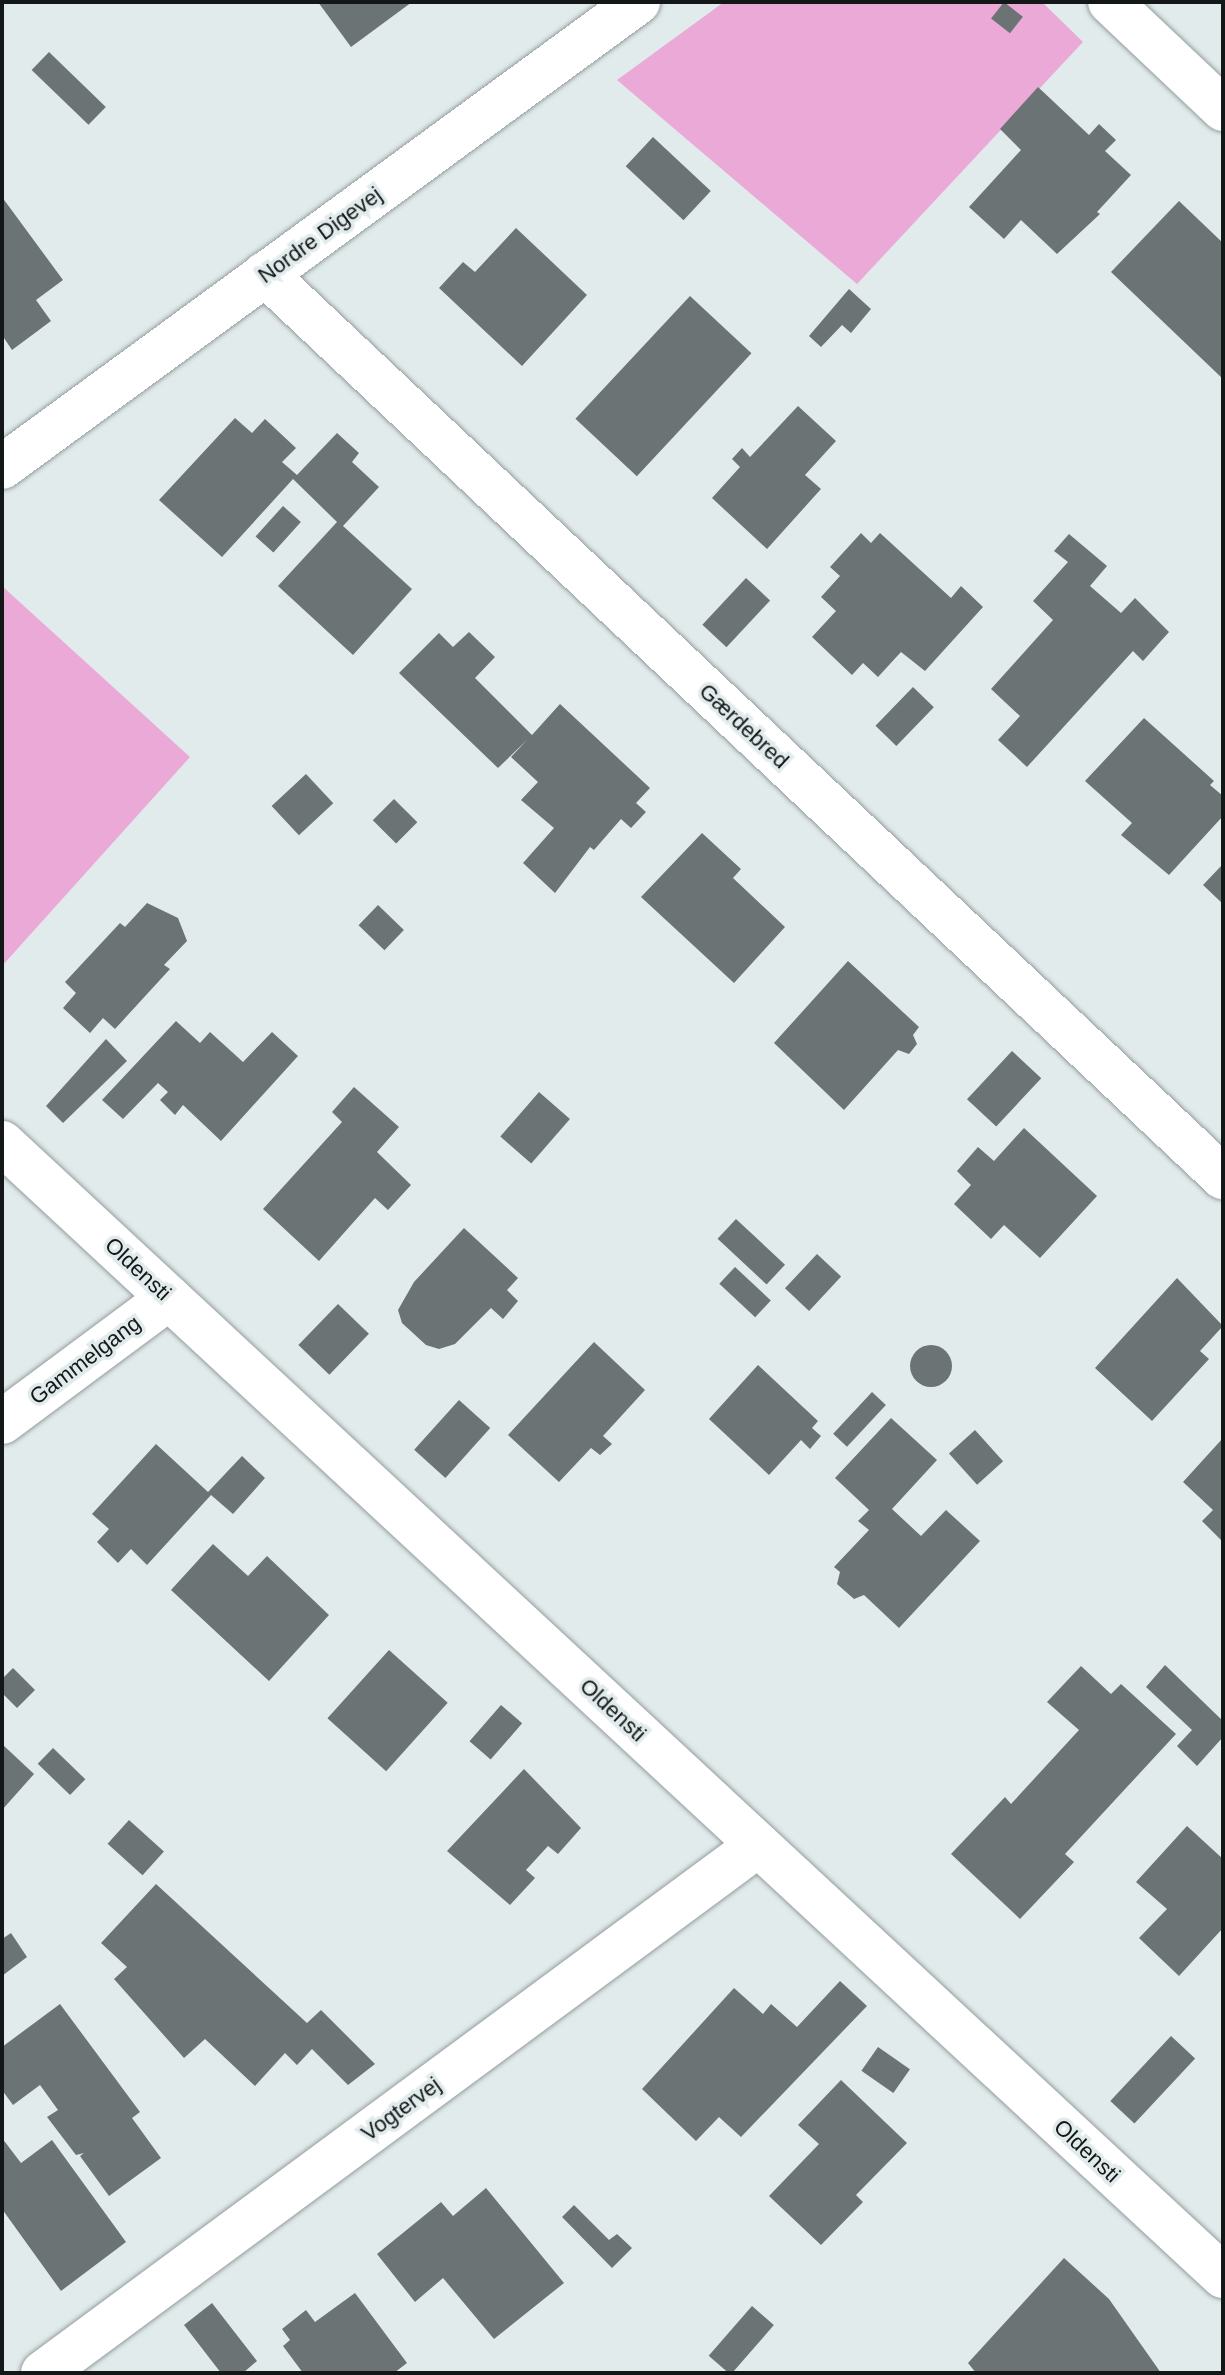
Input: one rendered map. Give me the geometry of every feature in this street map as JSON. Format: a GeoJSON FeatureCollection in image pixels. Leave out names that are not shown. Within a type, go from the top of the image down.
{"type":"FeatureCollection","features":[{"type":"Feature","properties":{"kind":"street","name":"Nordre Digevej"},"geometry":{"type":"LineString","coordinates":[[2,467],[638,2]]}},
{"type":"Feature","properties":{"kind":"street"},"geometry":{"type":"LineString","coordinates":[[1110,2],[1223,109]]}},
{"type":"Feature","properties":{"kind":"street","name":"Gærdebred"},"geometry":{"type":"LineString","coordinates":[[265,274],[1223,1177]]}},
{"type":"Feature","properties":{"kind":"street","name":"Oldensti"},"geometry":{"type":"LineString","coordinates":[[2,1143],[1223,2276]]}},
{"type":"Feature","properties":{"kind":"street","name":"Gammelgang"},"geometry":{"type":"LineString","coordinates":[[2,1422],[169,1298]]}},
{"type":"Feature","properties":{"kind":"street","name":"Vogtervej"},"geometry":{"type":"LineString","coordinates":[[43,2373],[758,1845]]}},
{"type":"Feature","properties":{"kind":"shaded area"},"geometry":{"type":"Polygon","coordinates":[[[724,2],[1042,2],[1083,42],[857,284],[617,80],[724,2]]]}},
{"type":"Feature","properties":{"kind":"shaded area"},"geometry":{"type":"Polygon","coordinates":[[[2,586],[190,757],[2,966],[2,586]]]}},
{"type":"Feature","properties":{"kind":"building"},"geometry":{"type":"Polygon","coordinates":[[[318,2],[412,2],[351,47],[318,2]]]}},
{"type":"Feature","properties":{"kind":"building"},"geometry":{"type":"Polygon","coordinates":[[[1004,2],[1023,17],[1010,33],[991,19],[1004,2]]]}},
{"type":"Feature","properties":{"kind":"building"},"geometry":{"type":"Polygon","coordinates":[[[49,52],[106,107],[88,125],[32,70],[49,52]]]}},
{"type":"Feature","properties":{"kind":"building"},"geometry":{"type":"Polygon","coordinates":[[[1038,87],[1089,135],[1099,124],[1116,140],[1105,151],[1131,175],[1097,212],[1100,214],[1057,254],[1021,220],[1004,239],[969,207],[1021,150],[1000,129],[1038,87]]]}},
{"type":"Feature","properties":{"kind":"building"},"geometry":{"type":"Polygon","coordinates":[[[653,137],[711,191],[683,220],[626,166],[653,137]]]}},
{"type":"Feature","properties":{"kind":"building"},"geometry":{"type":"Polygon","coordinates":[[[2,197],[63,280],[36,300],[51,321],[12,350],[2,335],[2,197]]]}},
{"type":"Feature","properties":{"kind":"building"},"geometry":{"type":"Polygon","coordinates":[[[1179,201],[1223,243],[1223,379],[1111,272],[1179,201]]]}},
{"type":"Feature","properties":{"kind":"building"},"geometry":{"type":"Polygon","coordinates":[[[516,228],[587,295],[522,366],[439,288],[463,262],[475,272],[516,228]]]}},
{"type":"Feature","properties":{"kind":"building"},"geometry":{"type":"Polygon","coordinates":[[[849,289],[871,309],[851,333],[842,325],[821,347],[809,336],[849,289]]]}},
{"type":"Feature","properties":{"kind":"building"},"geometry":{"type":"Polygon","coordinates":[[[690,296],[751,353],[637,476],[575,419],[690,296]]]}},
{"type":"Feature","properties":{"kind":"building"},"geometry":{"type":"Polygon","coordinates":[[[798,406],[836,441],[805,475],[821,489],[767,549],[712,498],[740,467],[732,459],[742,448],[750,457],[798,406]]]}},
{"type":"Feature","properties":{"kind":"building"},"geometry":{"type":"Polygon","coordinates":[[[235,418],[252,433],[265,419],[296,448],[282,462],[297,475],[337,433],[359,453],[352,462],[379,487],[343,526],[412,589],[353,655],[278,586],[337,522],[293,479],[222,557],[159,500],[235,418]]]}},
{"type":"Feature","properties":{"kind":"building"},"geometry":{"type":"Polygon","coordinates":[[[283,506],[301,522],[273,553],[256,536],[283,506]]]}},
{"type":"Feature","properties":{"kind":"building"},"geometry":{"type":"Polygon","coordinates":[[[861,533],[871,543],[880,533],[951,598],[961,586],[983,607],[925,671],[901,652],[878,677],[863,663],[852,675],[812,637],[836,611],[821,597],[840,576],[830,567],[861,533]]]}},
{"type":"Feature","properties":{"kind":"building"},"geometry":{"type":"Polygon","coordinates":[[[1069,534],[1107,566],[1090,586],[1121,613],[1135,598],[1169,632],[1143,661],[1133,651],[1027,767],[998,740],[1020,716],[991,689],[1053,620],[1033,601],[1068,562],[1054,551],[1069,534]]]}},
{"type":"Feature","properties":{"kind":"building"},"geometry":{"type":"Polygon","coordinates":[[[746,578],[770,601],[726,647],[702,625],[746,578]]]}},
{"type":"Feature","properties":{"kind":"building"},"geometry":{"type":"Polygon","coordinates":[[[469,632],[495,657],[475,678],[532,735],[560,704],[650,788],[636,803],[646,812],[631,828],[621,819],[594,850],[590,847],[555,893],[523,863],[554,828],[521,800],[538,782],[511,757],[527,740],[498,768],[399,673],[439,633],[453,647],[469,632]]]}},
{"type":"Feature","properties":{"kind":"building"},"geometry":{"type":"Polygon","coordinates":[[[913,687],[934,707],[896,746],[875,726],[913,687]]]}},
{"type":"Feature","properties":{"kind":"building"},"geometry":{"type":"Polygon","coordinates":[[[1144,718],[1214,781],[1210,785],[1223,796],[1223,816],[1169,875],[1121,835],[1132,823],[1085,781],[1144,718]]]}},
{"type":"Feature","properties":{"kind":"building"},"geometry":{"type":"Polygon","coordinates":[[[306,774],[333,803],[299,835],[272,806],[306,774]]]}},
{"type":"Feature","properties":{"kind":"building"},"geometry":{"type":"Polygon","coordinates":[[[394,799],[417,822],[396,844],[373,820],[394,799]]]}},
{"type":"Feature","properties":{"kind":"building"},"geometry":{"type":"Polygon","coordinates":[[[702,833],[741,869],[733,878],[785,927],[734,983],[641,897],[702,833]]]}},
{"type":"Feature","properties":{"kind":"building"},"geometry":{"type":"Polygon","coordinates":[[[1223,864],[1223,904],[1203,885],[1223,864]]]}},
{"type":"Feature","properties":{"kind":"building"},"geometry":{"type":"Polygon","coordinates":[[[147,903],[178,918],[187,941],[164,965],[170,969],[115,1029],[103,1018],[90,1033],[63,1008],[76,993],[65,982],[120,923],[125,927],[147,903]]]}},
{"type":"Feature","properties":{"kind":"building"},"geometry":{"type":"Polygon","coordinates":[[[378,905],[404,930],[384,950],[359,925],[378,905]]]}},
{"type":"Feature","properties":{"kind":"building"},"geometry":{"type":"Polygon","coordinates":[[[848,961],[919,1027],[913,1035],[917,1044],[909,1054],[898,1050],[844,1110],[774,1043],[848,961]]]}},
{"type":"Feature","properties":{"kind":"building"},"geometry":{"type":"Polygon","coordinates":[[[176,1021],[200,1043],[210,1032],[243,1062],[272,1032],[298,1056],[221,1141],[183,1105],[175,1115],[160,1100],[168,1092],[158,1083],[123,1119],[102,1100],[176,1021]]]}},
{"type":"Feature","properties":{"kind":"building"},"geometry":{"type":"Polygon","coordinates":[[[106,1039],[127,1061],[63,1123],[46,1106],[106,1039]]]}},
{"type":"Feature","properties":{"kind":"building"},"geometry":{"type":"Polygon","coordinates":[[[1012,1051],[1041,1078],[996,1127],[967,1099],[1012,1051]]]}},
{"type":"Feature","properties":{"kind":"building"},"geometry":{"type":"Polygon","coordinates":[[[354,1087],[399,1127],[377,1152],[411,1185],[388,1210],[375,1198],[319,1261],[263,1209],[342,1122],[332,1112],[354,1087]]]}},
{"type":"Feature","properties":{"kind":"building"},"geometry":{"type":"Polygon","coordinates":[[[539,1092],[570,1119],[531,1163],[500,1137],[539,1092]]]}},
{"type":"Feature","properties":{"kind":"building"},"geometry":{"type":"Polygon","coordinates":[[[1024,1128],[1097,1196],[1040,1258],[1004,1225],[991,1239],[954,1204],[971,1185],[957,1171],[978,1147],[994,1161],[1024,1128]]]}},
{"type":"Feature","properties":{"kind":"building"},"geometry":{"type":"Polygon","coordinates":[[[736,1219],[785,1265],[767,1284],[718,1239],[736,1219]]]}},
{"type":"Feature","properties":{"kind":"building"},"geometry":{"type":"Polygon","coordinates":[[[464,1228],[518,1278],[507,1290],[518,1301],[503,1319],[491,1308],[455,1344],[439,1349],[426,1345],[402,1323],[398,1310],[414,1282],[464,1228]]]}},
{"type":"Feature","properties":{"kind":"building"},"geometry":{"type":"Polygon","coordinates":[[[817,1254],[841,1277],[809,1311],[785,1288],[817,1254]]]}},
{"type":"Feature","properties":{"kind":"building"},"geometry":{"type":"Polygon","coordinates":[[[735,1267],[771,1300],[755,1317],[719,1284],[735,1267]]]}},
{"type":"Feature","properties":{"kind":"building"},"geometry":{"type":"Polygon","coordinates":[[[1177,1278],[1223,1326],[1200,1351],[1209,1359],[1152,1421],[1095,1368],[1177,1278]]]}},
{"type":"Feature","properties":{"kind":"building"},"geometry":{"type":"Polygon","coordinates":[[[338,1304],[369,1334],[329,1375],[298,1345],[338,1304]]]}},
{"type":"Feature","properties":{"kind":"building"},"geometry":{"type":"Polygon","coordinates":[[[594,1342],[645,1390],[603,1436],[612,1444],[600,1455],[591,1448],[559,1482],[508,1435],[594,1342]]]}},
{"type":"Feature","properties":{"kind":"building"},"geometry":{"type":"Polygon","coordinates":[[[931,1345],[946,1351],[952,1366],[946,1381],[931,1387],[916,1381],[910,1366],[916,1351],[931,1345]]]}},
{"type":"Feature","properties":{"kind":"building"},"geometry":{"type":"Polygon","coordinates":[[[758,1365],[818,1421],[812,1428],[821,1436],[810,1449],[801,1440],[769,1475],[709,1419],[758,1365]]]}},
{"type":"Feature","properties":{"kind":"building"},"geometry":{"type":"Polygon","coordinates":[[[872,1392],[886,1405],[847,1447],[833,1434],[872,1392]]]}},
{"type":"Feature","properties":{"kind":"building"},"geometry":{"type":"Polygon","coordinates":[[[459,1400],[490,1428],[445,1478],[414,1450],[459,1400]]]}},
{"type":"Feature","properties":{"kind":"building"},"geometry":{"type":"Polygon","coordinates":[[[891,1418],[937,1460],[892,1509],[921,1536],[946,1510],[980,1541],[899,1628],[864,1595],[854,1599],[837,1584],[840,1572],[834,1567],[869,1530],[858,1521],[869,1510],[835,1478],[891,1418]]]}},
{"type":"Feature","properties":{"kind":"building"},"geometry":{"type":"Polygon","coordinates":[[[975,1430],[1003,1461],[977,1485],[949,1453],[975,1430]]]}},
{"type":"Feature","properties":{"kind":"building"},"geometry":{"type":"Polygon","coordinates":[[[1223,1438],[1223,1542],[1202,1521],[1213,1510],[1183,1482],[1223,1438]]]}},
{"type":"Feature","properties":{"kind":"building"},"geometry":{"type":"Polygon","coordinates":[[[156,1444],[208,1492],[242,1456],[265,1478],[233,1514],[211,1495],[147,1565],[131,1549],[118,1563],[97,1542],[109,1529],[92,1514],[156,1444]]]}},
{"type":"Feature","properties":{"kind":"building"},"geometry":{"type":"Polygon","coordinates":[[[213,1544],[248,1576],[267,1556],[329,1615],[269,1681],[171,1590],[213,1544]]]}},
{"type":"Feature","properties":{"kind":"building"},"geometry":{"type":"Polygon","coordinates":[[[389,1650],[448,1703],[386,1771],[327,1718],[389,1650]]]}},
{"type":"Feature","properties":{"kind":"building"},"geometry":{"type":"Polygon","coordinates":[[[1165,1665],[1223,1721],[1223,1737],[1197,1766],[1177,1746],[1192,1730],[1146,1687],[1165,1665]]]}},
{"type":"Feature","properties":{"kind":"building"},"geometry":{"type":"Polygon","coordinates":[[[1081,1666],[1111,1694],[1121,1684],[1176,1734],[1065,1854],[1074,1862],[1020,1919],[951,1854],[1005,1797],[1011,1804],[1079,1730],[1047,1702],[1081,1666]]]}},
{"type":"Feature","properties":{"kind":"building"},"geometry":{"type":"Polygon","coordinates":[[[13,1668],[35,1690],[17,1708],[2,1693],[2,1679],[13,1668]]]}},
{"type":"Feature","properties":{"kind":"building"},"geometry":{"type":"Polygon","coordinates":[[[501,1705],[522,1723],[491,1760],[470,1741],[501,1705]]]}},
{"type":"Feature","properties":{"kind":"building"},"geometry":{"type":"Polygon","coordinates":[[[2,1744],[34,1774],[2,1810],[2,1744]]]}},
{"type":"Feature","properties":{"kind":"building"},"geometry":{"type":"Polygon","coordinates":[[[53,1748],[85,1779],[70,1795],[38,1764],[53,1748]]]}},
{"type":"Feature","properties":{"kind":"building"},"geometry":{"type":"Polygon","coordinates":[[[524,1769],[581,1828],[558,1854],[548,1846],[526,1870],[535,1878],[510,1905],[447,1851],[524,1769]]]}},
{"type":"Feature","properties":{"kind":"building"},"geometry":{"type":"Polygon","coordinates":[[[129,1820],[164,1851],[143,1875],[108,1844],[129,1820]]]}},
{"type":"Feature","properties":{"kind":"building"},"geometry":{"type":"Polygon","coordinates":[[[1187,1826],[1223,1859],[1223,1928],[1179,1976],[1139,1938],[1167,1909],[1136,1882],[1187,1826]]]}},
{"type":"Feature","properties":{"kind":"building"},"geometry":{"type":"Polygon","coordinates":[[[156,1884],[307,2023],[321,2010],[375,2064],[348,2085],[312,2049],[297,2065],[285,2053],[255,2086],[205,2039],[184,2058],[114,1979],[127,1967],[101,1943],[156,1884]]]}},
{"type":"Feature","properties":{"kind":"building"},"geometry":{"type":"Polygon","coordinates":[[[11,1933],[27,1957],[2,1976],[2,1939],[11,1933]]]}},
{"type":"Feature","properties":{"kind":"building"},"geometry":{"type":"Polygon","coordinates":[[[840,1981],[867,2006],[741,2137],[719,2117],[696,2141],[642,2089],[734,1988],[763,2014],[771,2004],[797,2027],[840,1981]]]}},
{"type":"Feature","properties":{"kind":"building"},"geometry":{"type":"Polygon","coordinates":[[[60,2004],[140,2112],[132,2118],[161,2158],[109,2196],[80,2156],[84,2153],[76,2155],[47,2117],[58,2110],[40,2085],[13,2105],[2,2090],[2,2047],[60,2004]]]}},
{"type":"Feature","properties":{"kind":"building"},"geometry":{"type":"Polygon","coordinates":[[[1171,2036],[1195,2059],[1134,2124],[1110,2101],[1171,2036]]]}},
{"type":"Feature","properties":{"kind":"building"},"geometry":{"type":"Polygon","coordinates":[[[878,2047],[910,2069],[893,2093],[861,2071],[878,2047]]]}},
{"type":"Feature","properties":{"kind":"building"},"geometry":{"type":"Polygon","coordinates":[[[841,2080],[907,2143],[856,2195],[863,2202],[821,2245],[769,2196],[819,2144],[798,2125],[841,2080]]]}},
{"type":"Feature","properties":{"kind":"building"},"geometry":{"type":"Polygon","coordinates":[[[2,2138],[21,2163],[52,2140],[126,2242],[61,2291],[2,2209],[2,2138]]]}},
{"type":"Feature","properties":{"kind":"building"},"geometry":{"type":"Polygon","coordinates":[[[486,2188],[564,2283],[494,2339],[443,2278],[415,2302],[377,2254],[441,2202],[453,2216],[486,2188]]]}},
{"type":"Feature","properties":{"kind":"building"},"geometry":{"type":"Polygon","coordinates":[[[574,2205],[609,2240],[617,2234],[632,2248],[612,2268],[562,2217],[574,2205]]]}},
{"type":"Feature","properties":{"kind":"building"},"geometry":{"type":"Polygon","coordinates":[[[1064,2258],[1109,2299],[1161,2373],[976,2373],[968,2363],[1064,2258]]]}},
{"type":"Feature","properties":{"kind":"building"},"geometry":{"type":"Polygon","coordinates":[[[355,2293],[407,2363],[394,2373],[303,2373],[283,2346],[290,2340],[282,2329],[306,2310],[315,2322],[355,2293]]]}},
{"type":"Feature","properties":{"kind":"building"},"geometry":{"type":"Polygon","coordinates":[[[212,2303],[257,2361],[243,2373],[221,2373],[184,2325],[212,2303]]]}},
{"type":"Feature","properties":{"kind":"building"},"geometry":{"type":"Polygon","coordinates":[[[752,2306],[774,2325],[732,2373],[709,2356],[752,2306]]]}}]}
